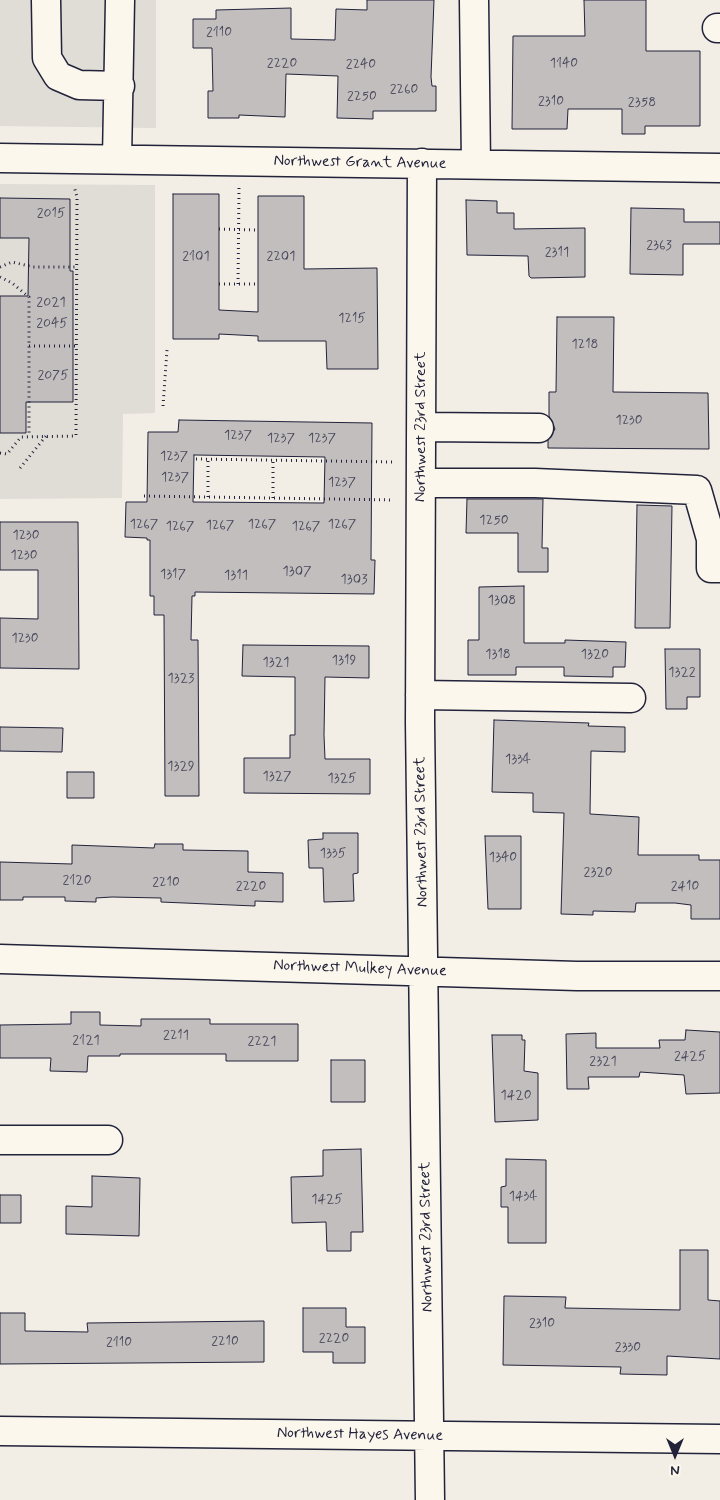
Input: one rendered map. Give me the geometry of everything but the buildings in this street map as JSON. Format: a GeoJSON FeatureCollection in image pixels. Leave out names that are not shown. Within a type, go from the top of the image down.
{"type":"FeatureCollection","features":[{"type":"Feature","properties":{"kind":"street"},"geometry":{"type":"LineString","coordinates":[[46,0],[47,58],[58,76],[79,85],[120,86]]}},
{"type":"Feature","properties":{"kind":"street"},"geometry":{"type":"LineString","coordinates":[[117,159],[120,86],[120,0]]}},
{"type":"Feature","properties":{"kind":"street"},"geometry":{"type":"LineString","coordinates":[[474,0],[476,164]]}},
{"type":"Feature","properties":{"kind":"street","name":"Northwest Grant Avenue"},"geometry":{"type":"LineString","coordinates":[[0,158],[720,168]]}},
{"type":"Feature","properties":{"kind":"street","name":"Northwest 23rd Street"},"geometry":{"type":"LineString","coordinates":[[422,163],[420,695],[430,1500]]}},
{"type":"Feature","properties":{"kind":"street"},"geometry":{"type":"LineString","coordinates":[[422,428],[539,428]]}},
{"type":"Feature","properties":{"kind":"street"},"geometry":{"type":"LineString","coordinates":[[421,483],[535,483],[697,490],[710,540],[712,568],[720,568]]}},
{"type":"Feature","properties":{"kind":"street"},"geometry":{"type":"LineString","coordinates":[[420,695],[631,698]]}},
{"type":"Feature","properties":{"kind":"street","name":"Northwest Mulkey Avenue"},"geometry":{"type":"LineString","coordinates":[[0,960],[424,970],[577,976],[720,976]]}},
{"type":"Feature","properties":{"kind":"street"},"geometry":{"type":"LineString","coordinates":[[0,1140],[108,1140]]}},
{"type":"Feature","properties":{"kind":"street","name":"Northwest Hayes Avenue"},"geometry":{"type":"LineString","coordinates":[[0,1431],[720,1439]]}},
{"type":"Feature","properties":{"kind":"path"},"geometry":{"type":"LineString","coordinates":[[0,453],[7,454],[21,437],[76,436],[77,197],[73,183]]}},
{"type":"Feature","properties":{"kind":"path"},"geometry":{"type":"LineString","coordinates":[[238,284],[239,185]]}},
{"type":"Feature","properties":{"kind":"path"},"geometry":{"type":"LineString","coordinates":[[219,229],[258,230]]}},
{"type":"Feature","properties":{"kind":"path"},"geometry":{"type":"LineString","coordinates":[[0,267],[12,262],[33,267],[77,267]]}},
{"type":"Feature","properties":{"kind":"path"},"geometry":{"type":"LineString","coordinates":[[0,277],[12,283],[29,297],[29,436]]}},
{"type":"Feature","properties":{"kind":"path"},"geometry":{"type":"LineString","coordinates":[[219,284],[258,284]]}},
{"type":"Feature","properties":{"kind":"path"},"geometry":{"type":"LineString","coordinates":[[29,346],[77,346]]}},
{"type":"Feature","properties":{"kind":"path"},"geometry":{"type":"LineString","coordinates":[[163,406],[167,350]]}},
{"type":"Feature","properties":{"kind":"path"},"geometry":{"type":"LineString","coordinates":[[20,468],[46,436]]}},
{"type":"Feature","properties":{"kind":"path"},"geometry":{"type":"LineString","coordinates":[[196,459],[394,462]]}},
{"type":"Feature","properties":{"kind":"path"},"geometry":{"type":"LineString","coordinates":[[208,459],[208,497]]}},
{"type":"Feature","properties":{"kind":"path"},"geometry":{"type":"LineString","coordinates":[[273,498],[274,460]]}},
{"type":"Feature","properties":{"kind":"path"},"geometry":{"type":"LineString","coordinates":[[144,496],[394,500]]}},
{"type":"Feature","properties":{"kind":"shaded area"},"geometry":{"type":"Polygon","coordinates":[[[0,0],[156,0],[156,128],[0,126],[0,0]]]}},
{"type":"Feature","properties":{"kind":"shaded area"},"geometry":{"type":"Polygon","coordinates":[[[0,184],[155,185],[155,413],[123,414],[122,498],[0,499],[0,184]]]}}]}
